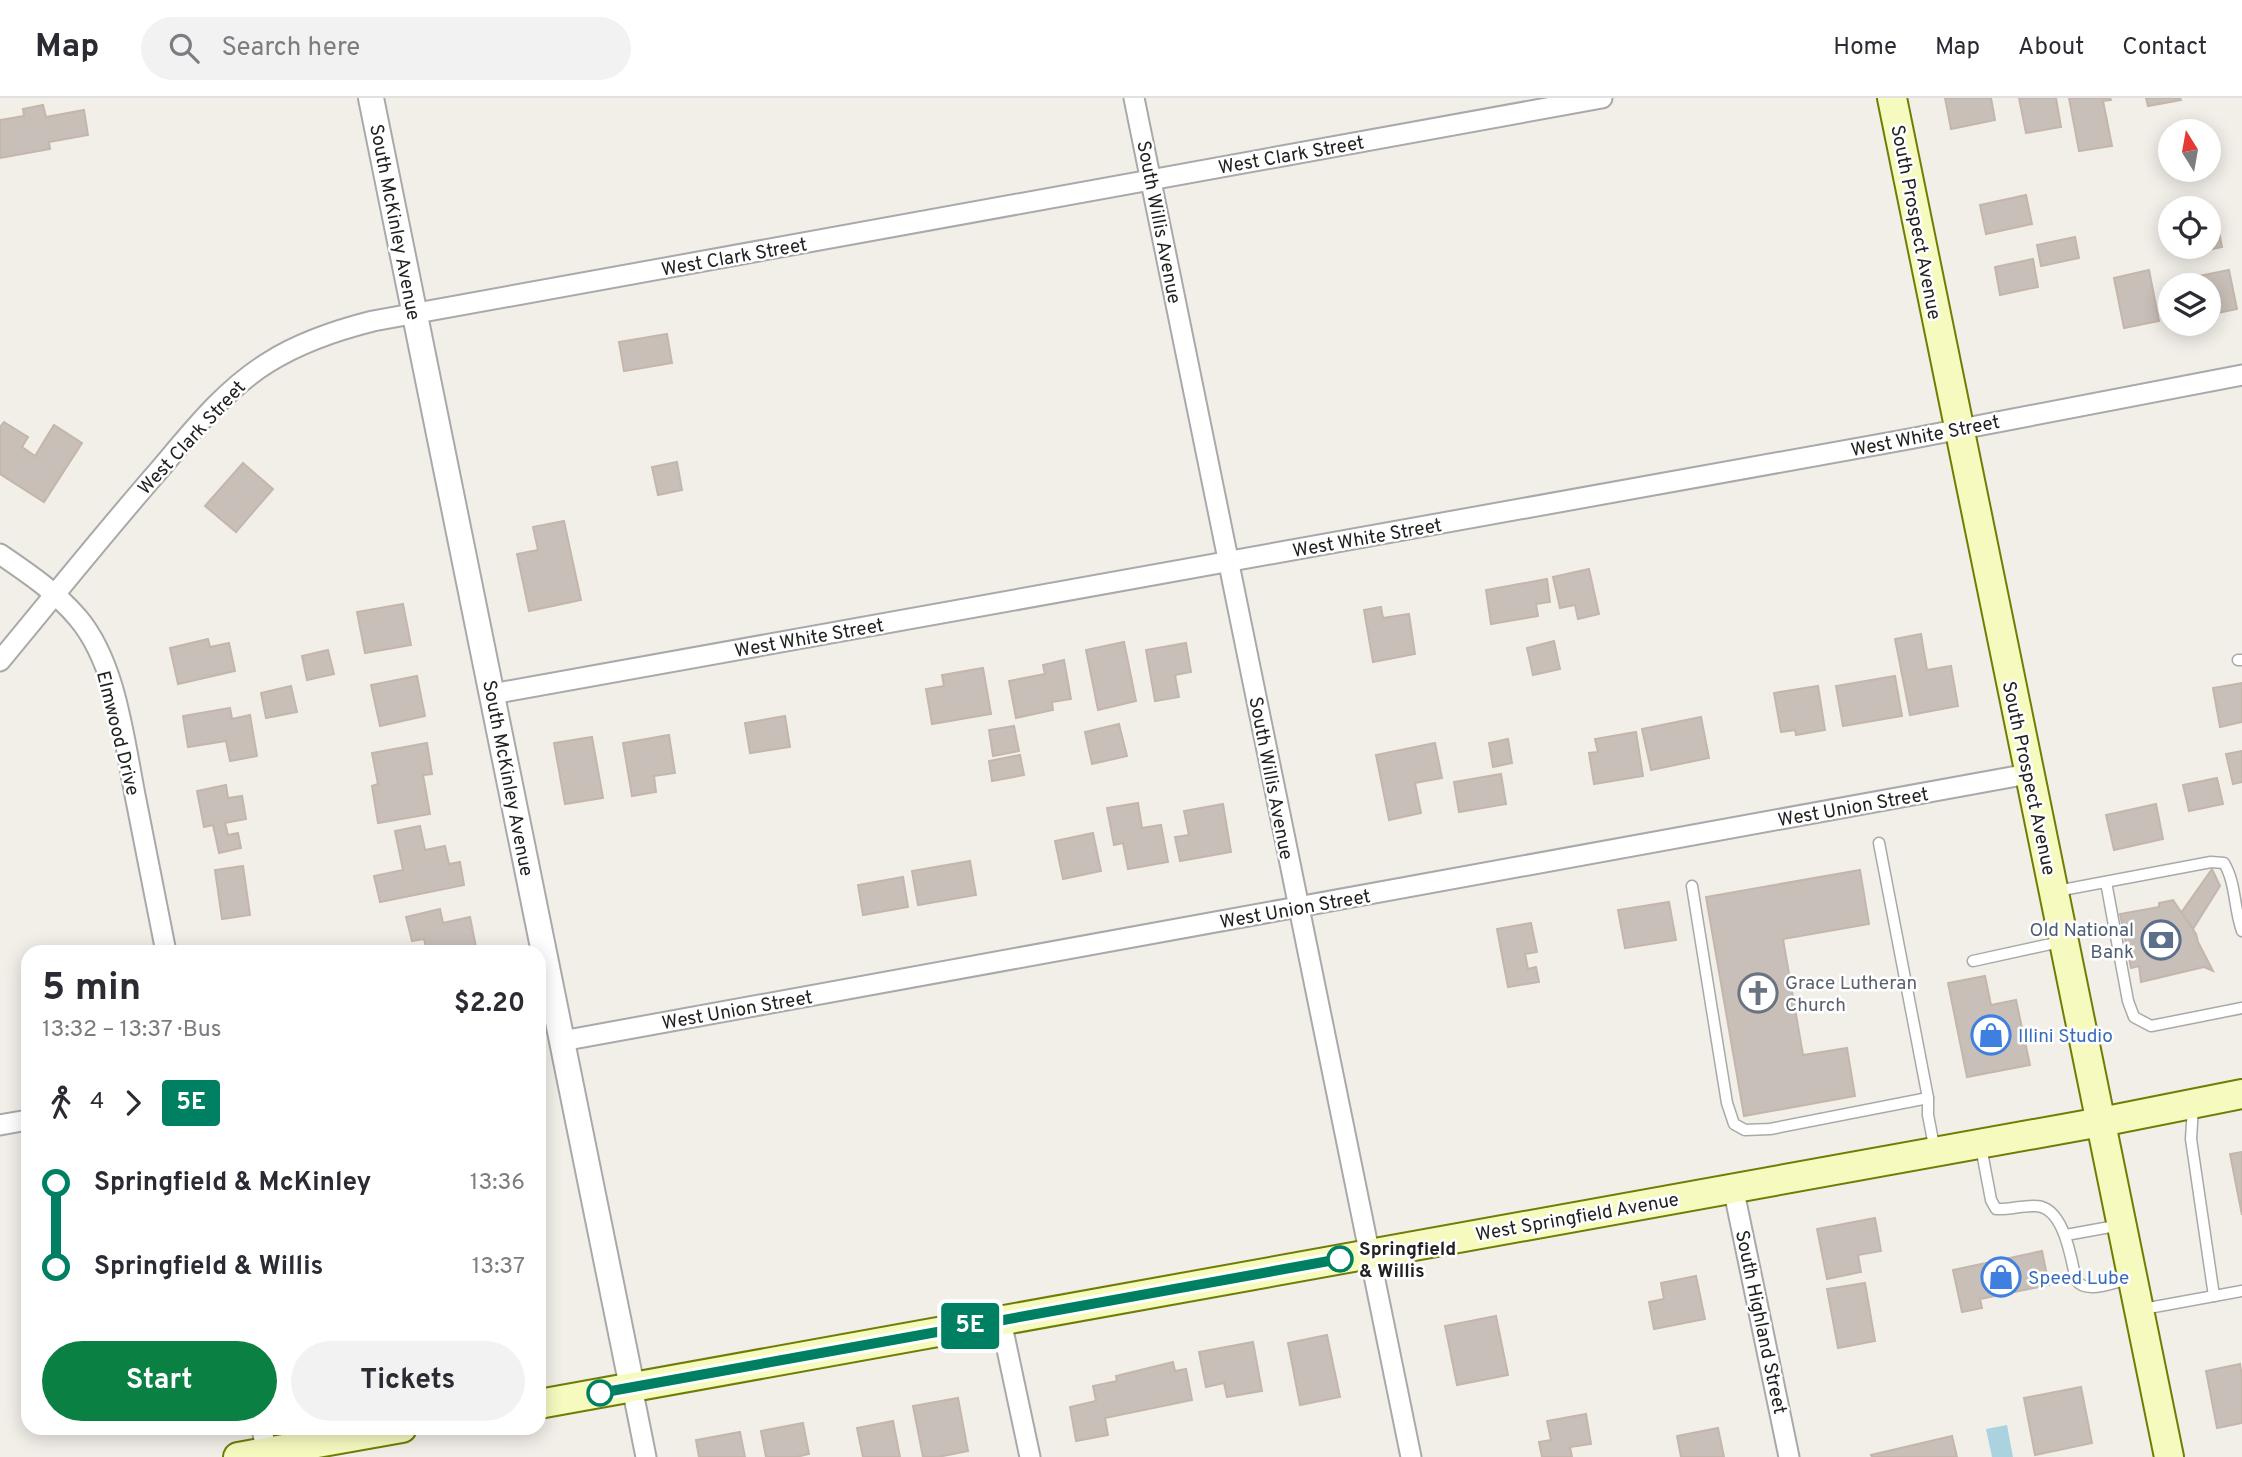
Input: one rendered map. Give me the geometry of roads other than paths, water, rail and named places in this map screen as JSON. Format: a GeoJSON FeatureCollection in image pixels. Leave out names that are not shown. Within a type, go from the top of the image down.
{"type":"FeatureCollection","features":[{"type":"Feature","properties":{"kind":"main road","name":"South Prospect Avenue"},"geometry":{"type":"LineString","coordinates":[[1892,98],[2169,1457]]}},
{"type":"Feature","properties":{"kind":"main road","name":"West Springfield Avenue"},"geometry":{"type":"LineString","coordinates":[[546,1403],[2101,1122],[2242,1094]]}},
{"type":"Feature","properties":{"kind":"main road"},"geometry":{"type":"LineString","coordinates":[[238,1457],[265,1446],[349,1435]]}},
{"type":"Feature","properties":{"kind":"street","name":"South McKinley Avenue"},"geometry":{"type":"LineString","coordinates":[[372,98],[543,945]]}},
{"type":"Feature","properties":{"kind":"street","name":"South Willis Avenue"},"geometry":{"type":"LineString","coordinates":[[1135,98],[1411,1457]]}},
{"type":"Feature","properties":{"kind":"street","name":"West Clark Street"},"geometry":{"type":"LineString","coordinates":[[0,661],[210,411],[241,381],[271,360],[312,340],[365,323],[1602,98]]}},
{"type":"Feature","properties":{"kind":"street","name":"West White Street"},"geometry":{"type":"LineString","coordinates":[[492,694],[1959,429],[2242,375]]}},
{"type":"Feature","properties":{"kind":"street","name":"Elmwood Drive"},"geometry":{"type":"LineString","coordinates":[[0,554],[55,594],[79,620],[94,643],[109,678],[120,718],[165,945]]}},
{"type":"Feature","properties":{"kind":"street","name":"West Union Street"},"geometry":{"type":"LineString","coordinates":[[562,1041],[2028,774]]}},
{"type":"Feature","properties":{"kind":"street","name":"South McKinley Avenue"},"geometry":{"type":"LineString","coordinates":[[546,962],[646,1457]]}},
{"type":"Feature","properties":{"kind":"street"},"geometry":{"type":"LineString","coordinates":[[0,1125],[21,1121]]}},
{"type":"Feature","properties":{"kind":"street","name":"South Highland Street"},"geometry":{"type":"LineString","coordinates":[[1733,1187],[1789,1457]]}},
{"type":"Feature","properties":{"kind":"street"},"geometry":{"type":"LineString","coordinates":[[1001,1321],[1030,1457]]}},
{"type":"Feature","properties":{"kind":"lane"},"geometry":{"type":"LineString","coordinates":[[1879,843],[1936,1151]]}},
{"type":"Feature","properties":{"kind":"lane"},"geometry":{"type":"LineString","coordinates":[[2054,892],[2211,862],[2224,863],[2229,871],[2242,931]]}},
{"type":"Feature","properties":{"kind":"lane"},"geometry":{"type":"LineString","coordinates":[[2106,883],[2128,1001],[2134,1017],[2151,1027],[2242,1008]]}},
{"type":"Feature","properties":{"kind":"lane"},"geometry":{"type":"LineString","coordinates":[[1692,886],[1727,1104],[1734,1124],[1745,1130],[1770,1129],[1928,1098]]}},
{"type":"Feature","properties":{"kind":"lane"},"geometry":{"type":"LineString","coordinates":[[1973,961],[2064,941]]}},
{"type":"Feature","properties":{"kind":"lane"},"geometry":{"type":"LineString","coordinates":[[2193,1103],[2191,1139],[2214,1296]]}},
{"type":"Feature","properties":{"kind":"lane"},"geometry":{"type":"LineString","coordinates":[[1980,1143],[1992,1199],[1997,1209],[2036,1206],[2047,1209],[2066,1235],[2079,1285],[2090,1288],[2133,1279]]}},
{"type":"Feature","properties":{"kind":"lane"},"geometry":{"type":"LineString","coordinates":[[2066,1235],[2122,1225]]}},
{"type":"Feature","properties":{"kind":"lane"},"geometry":{"type":"LineString","coordinates":[[2139,1310],[2242,1291]]}},
{"type":"Feature","properties":{"kind":"water"},"geometry":{"type":"Polygon","coordinates":[[[2007,1425],[2013,1457],[1992,1457],[1986,1429],[2007,1425]]]}},
{"type":"Feature","properties":{"kind":"place","name":"Old National Bank"},"geometry":{"type":"Point","coordinates":[2161,940]}},
{"type":"Feature","properties":{"kind":"place","name":"Grace Lutheran Church"},"geometry":{"type":"Point","coordinates":[1758,993]}},
{"type":"Feature","properties":{"kind":"place","name":"Illini Studio"},"geometry":{"type":"Point","coordinates":[1991,1035]}},
{"type":"Feature","properties":{"kind":"place","name":"Springfield & Willis"},"geometry":{"type":"Point","coordinates":[1340,1259]}},
{"type":"Feature","properties":{"kind":"place","name":"Speed Lube"},"geometry":{"type":"Point","coordinates":[2001,1277]}}]}
